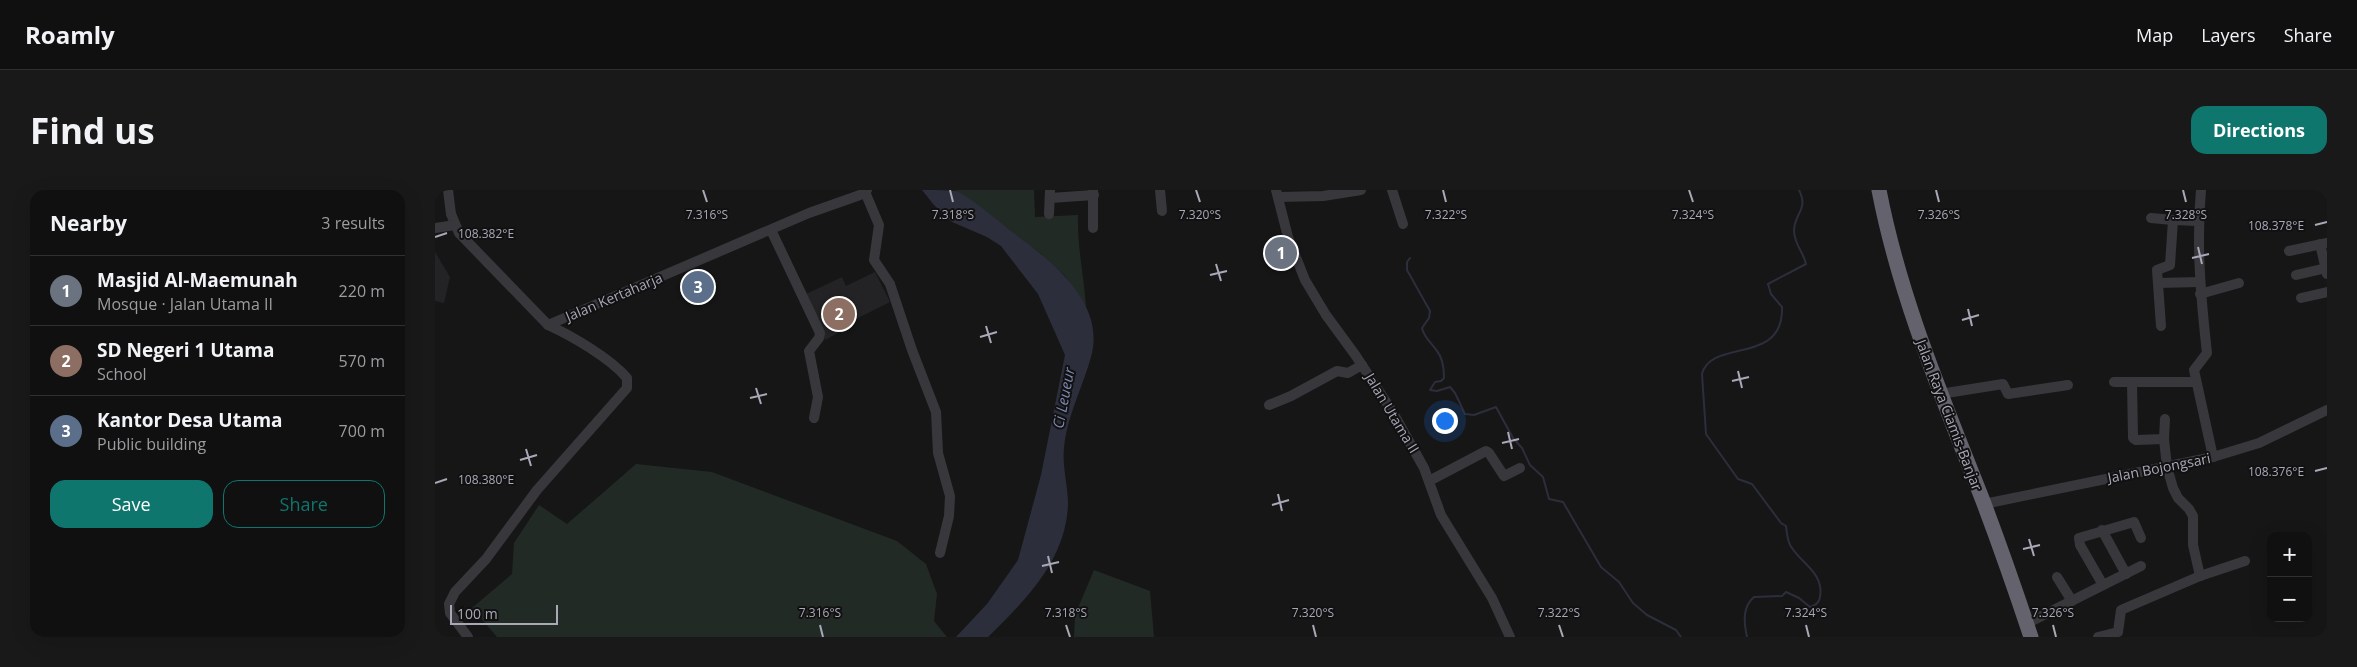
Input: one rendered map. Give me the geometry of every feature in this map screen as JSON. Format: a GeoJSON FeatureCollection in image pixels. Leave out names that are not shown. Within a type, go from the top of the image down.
{"type":"FeatureCollection","features":[{"type":"Feature","properties":{"kind":"highway","name":"Jalan Raya Ciamis-Banjar"},"geometry":{"type":"LineString","coordinates":[[1879,190],[1902,288],[1940,394],[1984,504],[2029,630]]}},
{"type":"Feature","properties":{"kind":"street","name":"Jalan Kertaharja"},"geometry":{"type":"LineString","coordinates":[[448,190],[455,224],[464,240],[548,325],[866,191]]}},
{"type":"Feature","properties":{"kind":"street"},"geometry":{"type":"LineString","coordinates":[[1160,190],[1162,211]]}},
{"type":"Feature","properties":{"kind":"street"},"geometry":{"type":"LineString","coordinates":[[1277,193],[1323,196],[1361,190]]}},
{"type":"Feature","properties":{"kind":"street"},"geometry":{"type":"LineString","coordinates":[[1392,190],[1403,224]]}},
{"type":"Feature","properties":{"kind":"street"},"geometry":{"type":"LineString","coordinates":[[2201,190],[2198,221],[2200,282],[2207,356],[2194,368],[2213,457]]}},
{"type":"Feature","properties":{"kind":"street"},"geometry":{"type":"LineString","coordinates":[[866,191],[879,229],[873,252],[874,260],[890,284],[912,350],[936,412],[938,453],[949,496],[949,516],[939,553]]}},
{"type":"Feature","properties":{"kind":"street"},"geometry":{"type":"LineString","coordinates":[[1049,214],[1050,194],[1093,192],[1093,228]]}},
{"type":"Feature","properties":{"kind":"street","name":"Jalan Utama II"},"geometry":{"type":"LineString","coordinates":[[1277,193],[1287,237],[1305,280],[1326,316],[1417,453],[1441,515],[1492,598],[1511,637]]}},
{"type":"Feature","properties":{"kind":"street"},"geometry":{"type":"LineString","coordinates":[[2151,218],[2198,221]]}},
{"type":"Feature","properties":{"kind":"street"},"geometry":{"type":"LineString","coordinates":[[2161,326],[2157,270],[2169,265],[2173,220]]}},
{"type":"Feature","properties":{"kind":"street"},"geometry":{"type":"LineString","coordinates":[[435,228],[455,224]]}},
{"type":"Feature","properties":{"kind":"street"},"geometry":{"type":"LineString","coordinates":[[771,230],[820,333],[819,338],[809,350],[818,397],[814,418]]}},
{"type":"Feature","properties":{"kind":"street"},"geometry":{"type":"LineString","coordinates":[[2289,251],[2324,243],[2327,272],[2296,275]]}},
{"type":"Feature","properties":{"kind":"street"},"geometry":{"type":"LineString","coordinates":[[2158,284],[2200,282]]}},
{"type":"Feature","properties":{"kind":"street"},"geometry":{"type":"LineString","coordinates":[[2201,294],[2239,283]]}},
{"type":"Feature","properties":{"kind":"street"},"geometry":{"type":"LineString","coordinates":[[2301,298],[2327,292]]}},
{"type":"Feature","properties":{"kind":"street"},"geometry":{"type":"LineString","coordinates":[[468,637],[450,613],[449,604],[455,592],[486,559],[537,490],[627,388],[627,378],[611,364],[561,331],[548,325]]}},
{"type":"Feature","properties":{"kind":"street"},"geometry":{"type":"LineString","coordinates":[[1269,405],[1291,396],[1337,371],[1350,372],[1361,366]]}},
{"type":"Feature","properties":{"kind":"street"},"geometry":{"type":"LineString","coordinates":[[2115,382],[2196,382]]}},
{"type":"Feature","properties":{"kind":"street"},"geometry":{"type":"LineString","coordinates":[[2132,382],[2133,438],[2136,440],[2164,439]]}},
{"type":"Feature","properties":{"kind":"street"},"geometry":{"type":"LineString","coordinates":[[1940,394],[2003,384],[2008,394],[2068,385]]}},
{"type":"Feature","properties":{"kind":"street","name":"Jalan Bojongsari"},"geometry":{"type":"LineString","coordinates":[[1984,504],[2213,457],[2267,440],[2327,410]]}},
{"type":"Feature","properties":{"kind":"street"},"geometry":{"type":"LineString","coordinates":[[2165,419],[2164,439],[2167,467],[2175,494],[2193,516],[2193,545],[2200,576]]}},
{"type":"Feature","properties":{"kind":"street"},"geometry":{"type":"LineString","coordinates":[[1429,481],[1487,451],[1504,476],[1520,468]]}},
{"type":"Feature","properties":{"kind":"street"},"geometry":{"type":"LineString","coordinates":[[2103,585],[2081,546],[2103,532],[2134,522],[2141,538]]}},
{"type":"Feature","properties":{"kind":"street"},"geometry":{"type":"LineString","coordinates":[[2103,532],[2126,574]]}},
{"type":"Feature","properties":{"kind":"street"},"geometry":{"type":"LineString","coordinates":[[2098,637],[2118,632],[2121,610],[2200,576],[2245,561]]}},
{"type":"Feature","properties":{"kind":"street"},"geometry":{"type":"LineString","coordinates":[[2029,630],[2072,601],[2141,566]]}},
{"type":"Feature","properties":{"kind":"street"},"geometry":{"type":"LineString","coordinates":[[2057,577],[2072,601]]}},
{"type":"Feature","properties":{"kind":"shaded area"},"geometry":{"type":"Polygon","coordinates":[[[955,190],[1034,190],[1035,217],[1078,215],[1086,307],[1065,276],[1039,252],[955,190]]]}},
{"type":"Feature","properties":{"kind":"shaded area"},"geometry":{"type":"Polygon","coordinates":[[[435,252],[450,277],[444,303],[435,301],[435,252]]]}},
{"type":"Feature","properties":{"kind":"shaded area"},"geometry":{"type":"Polygon","coordinates":[[[875,272],[890,302],[840,327],[842,331],[825,340],[804,295],[842,277],[846,286],[875,272]]]}},
{"type":"Feature","properties":{"kind":"shaded area"},"geometry":{"type":"Polygon","coordinates":[[[636,464],[712,472],[897,541],[926,564],[937,594],[934,621],[947,637],[497,637],[472,608],[512,574],[514,543],[539,505],[567,524],[636,464]]]}},
{"type":"Feature","properties":{"kind":"shaded area"},"geometry":{"type":"Polygon","coordinates":[[[1094,570],[1150,591],[1154,637],[1074,637],[1075,615],[1094,570]]]}},
{"type":"Feature","properties":{"kind":"water","name":"Ci Leueur"},"geometry":{"type":"Polygon","coordinates":[[[922,190],[956,191],[962,194],[1041,254],[1070,282],[1081,298],[1090,315],[1093,334],[1092,353],[1072,412],[1064,448],[1068,504],[1066,524],[1060,543],[1052,561],[1041,578],[988,637],[956,637],[987,604],[1018,560],[1041,475],[1065,355],[1038,294],[1001,246],[987,237],[952,222],[934,205],[922,190]]]}},
{"type":"Feature","properties":{"kind":"waterway"},"geometry":{"type":"LineString","coordinates":[[1747,637],[1746,610],[1754,597],[1782,596],[1786,592],[1799,598],[1810,607],[1816,605],[1819,601],[1819,581],[1816,575],[1790,546],[1786,526],[1781,523],[1752,484],[1738,479],[1706,434],[1702,374],[1708,363],[1719,357],[1760,345],[1772,337],[1780,325],[1782,307],[1771,294],[1768,284],[1806,264],[1796,241],[1794,231],[1796,220],[1802,207],[1802,197],[1799,190]]}},
{"type":"Feature","properties":{"kind":"waterway"},"geometry":{"type":"LineString","coordinates":[[1410,258],[1407,262],[1407,270],[1430,311],[1429,318],[1422,328],[1423,332],[1442,360],[1444,378],[1441,381],[1435,382],[1430,390],[1437,391],[1450,387],[1465,414],[1474,415],[1496,407],[1513,438],[1522,448],[1530,465],[1543,477],[1549,499],[1563,502],[1601,567],[1619,582],[1633,603],[1647,615],[1676,630],[1681,637]]}},
{"type":"Feature","properties":{"kind":"place","name":"Masjid Al-Maemunah"},"geometry":{"type":"Point","coordinates":[1281,253]}},
{"type":"Feature","properties":{"kind":"place","name":"Kantor Desa Utama"},"geometry":{"type":"Point","coordinates":[698,287]}},
{"type":"Feature","properties":{"kind":"place","name":"SD Negeri 1 Utama"},"geometry":{"type":"Point","coordinates":[839,314]}}]}
